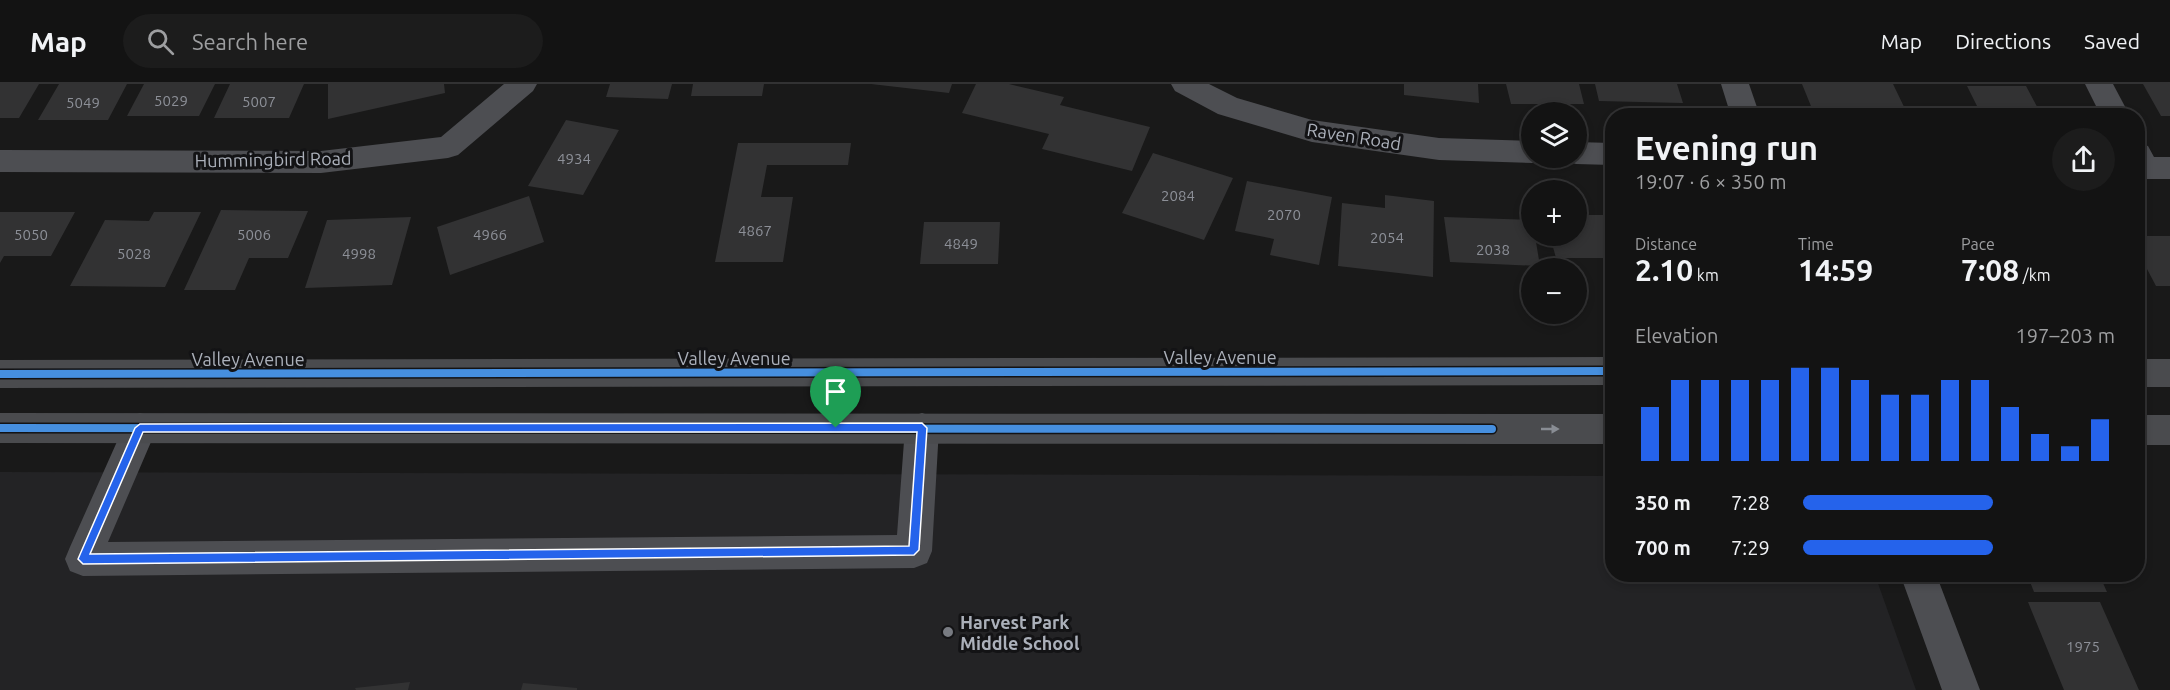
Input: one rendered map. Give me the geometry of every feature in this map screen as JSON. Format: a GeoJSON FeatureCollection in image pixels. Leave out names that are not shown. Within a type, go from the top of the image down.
{"type":"FeatureCollection","features":[{"type":"Feature","properties":{"kind":"main road","name":"Valley Avenue"},"geometry":{"type":"LineString","coordinates":[[0,374],[1605,371]]}},
{"type":"Feature","properties":{"kind":"main road"},"geometry":{"type":"LineString","coordinates":[[2145,373],[2170,373]]}},
{"type":"Feature","properties":{"kind":"main road"},"geometry":{"type":"LineString","coordinates":[[0,428],[1605,429]]}},
{"type":"Feature","properties":{"kind":"main road"},"geometry":{"type":"LineString","coordinates":[[2145,430],[2170,430]]}},
{"type":"Feature","properties":{"kind":"street","name":"Hummingbird Road"},"geometry":{"type":"LineString","coordinates":[[0,160],[321,162],[448,147],[522,84]]}},
{"type":"Feature","properties":{"kind":"street","name":"Raven Road"},"geometry":{"type":"LineString","coordinates":[[1185,84],[1228,106],[1312,131],[1439,149],[1521,152]]}},
{"type":"Feature","properties":{"kind":"street"},"geometry":{"type":"LineString","coordinates":[[1735,84],[1743,108]]}},
{"type":"Feature","properties":{"kind":"street"},"geometry":{"type":"LineString","coordinates":[[2099,84],[2112,108]]}},
{"type":"Feature","properties":{"kind":"street"},"geometry":{"type":"LineString","coordinates":[[1587,153],[1605,154]]}},
{"type":"Feature","properties":{"kind":"street"},"geometry":{"type":"LineString","coordinates":[[2145,168],[2170,168]]}},
{"type":"Feature","properties":{"kind":"street"},"geometry":{"type":"LineString","coordinates":[[140,428],[83,559],[914,550],[922,428]]}},
{"type":"Feature","properties":{"kind":"street"},"geometry":{"type":"LineString","coordinates":[[1921,582],[1961,690]]}},
{"type":"Feature","properties":{"kind":"shaded area","name":"Harvest Park Middle School"},"geometry":{"type":"Polygon","coordinates":[[[0,472],[1605,476],[1605,582],[1877,582],[1916,690],[0,690],[0,472]]]}},
{"type":"Feature","properties":{"kind":"building"},"geometry":{"type":"Polygon","coordinates":[[[0,84],[39,84],[19,118],[0,118],[0,84]]]}},
{"type":"Feature","properties":{"kind":"building"},"geometry":{"type":"Polygon","coordinates":[[[59,84],[127,84],[108,120],[38,120],[59,84]]]}},
{"type":"Feature","properties":{"kind":"building"},"geometry":{"type":"Polygon","coordinates":[[[144,84],[215,84],[199,116],[127,116],[144,84]]]}},
{"type":"Feature","properties":{"kind":"building"},"geometry":{"type":"Polygon","coordinates":[[[230,84],[304,84],[289,118],[214,118],[230,84]]]}},
{"type":"Feature","properties":{"kind":"building"},"geometry":{"type":"Polygon","coordinates":[[[328,84],[444,84],[445,93],[328,119],[328,84]]]}},
{"type":"Feature","properties":{"kind":"building"},"geometry":{"type":"Polygon","coordinates":[[[610,84],[672,84],[668,99],[606,97],[610,84]]]}},
{"type":"Feature","properties":{"kind":"building"},"geometry":{"type":"Polygon","coordinates":[[[693,84],[764,84],[762,96],[691,96],[693,84]]]}},
{"type":"Feature","properties":{"kind":"building"},"geometry":{"type":"Polygon","coordinates":[[[871,84],[952,84],[949,93],[871,84]]]}},
{"type":"Feature","properties":{"kind":"building"},"geometry":{"type":"Polygon","coordinates":[[[976,84],[1009,84],[1064,97],[1060,105],[1150,127],[1132,171],[1042,149],[1049,134],[962,113],[976,84]]]}},
{"type":"Feature","properties":{"kind":"building"},"geometry":{"type":"Polygon","coordinates":[[[1404,84],[1478,84],[1479,103],[1404,95],[1404,84]]]}},
{"type":"Feature","properties":{"kind":"building"},"geometry":{"type":"Polygon","coordinates":[[[1506,84],[1579,84],[1584,102],[1521,102],[1521,104],[1511,104],[1506,84]]]}},
{"type":"Feature","properties":{"kind":"building"},"geometry":{"type":"Polygon","coordinates":[[[1595,84],[1677,84],[1683,103],[1599,101],[1595,84]]]}},
{"type":"Feature","properties":{"kind":"building"},"geometry":{"type":"Polygon","coordinates":[[[1802,84],[1893,84],[1905,108],[1812,108],[1802,84]]]}},
{"type":"Feature","properties":{"kind":"building"},"geometry":{"type":"Polygon","coordinates":[[[2143,84],[2170,84],[2170,116],[2161,116],[2143,84]]]}},
{"type":"Feature","properties":{"kind":"building"},"geometry":{"type":"Polygon","coordinates":[[[1967,86],[2026,86],[2038,108],[1978,108],[1967,86]]]}},
{"type":"Feature","properties":{"kind":"building"},"geometry":{"type":"Polygon","coordinates":[[[566,120],[619,130],[583,195],[528,186],[566,120]]]}},
{"type":"Feature","properties":{"kind":"building"},"geometry":{"type":"Polygon","coordinates":[[[738,143],[851,143],[848,165],[767,165],[761,197],[793,197],[783,262],[715,262],[738,143]]]}},
{"type":"Feature","properties":{"kind":"building"},"geometry":{"type":"Polygon","coordinates":[[[1153,153],[1233,178],[1204,240],[1122,213],[1153,153]]]}},
{"type":"Feature","properties":{"kind":"building"},"geometry":{"type":"Polygon","coordinates":[[[1247,181],[1332,197],[1319,265],[1270,255],[1274,239],[1235,231],[1247,181]]]}},
{"type":"Feature","properties":{"kind":"building"},"geometry":{"type":"Polygon","coordinates":[[[1385,195],[1434,201],[1433,277],[1338,266],[1342,203],[1385,208],[1385,195]]]}},
{"type":"Feature","properties":{"kind":"building"},"geometry":{"type":"Polygon","coordinates":[[[529,196],[544,242],[450,275],[437,227],[529,196]]]}},
{"type":"Feature","properties":{"kind":"building"},"geometry":{"type":"Polygon","coordinates":[[[221,210],[308,211],[288,258],[249,258],[235,290],[184,290],[221,210]]]}},
{"type":"Feature","properties":{"kind":"building"},"geometry":{"type":"Polygon","coordinates":[[[0,212],[75,212],[51,256],[4,256],[0,263],[0,212]]]}},
{"type":"Feature","properties":{"kind":"building"},"geometry":{"type":"Polygon","coordinates":[[[154,212],[201,212],[165,287],[70,286],[105,220],[149,221],[154,212]]]}},
{"type":"Feature","properties":{"kind":"building"},"geometry":{"type":"Polygon","coordinates":[[[1587,215],[1605,215],[1605,258],[1556,258],[1553,246],[1587,246],[1587,215]]]}},
{"type":"Feature","properties":{"kind":"building"},"geometry":{"type":"Polygon","coordinates":[[[411,217],[392,285],[305,288],[327,220],[411,217]]]}},
{"type":"Feature","properties":{"kind":"building"},"geometry":{"type":"Polygon","coordinates":[[[1444,217],[1521,220],[1521,246],[1537,246],[1539,258],[1521,258],[1521,265],[1450,262],[1444,217]]]}},
{"type":"Feature","properties":{"kind":"building"},"geometry":{"type":"Polygon","coordinates":[[[924,222],[1000,222],[998,264],[920,264],[924,222]]]}},
{"type":"Feature","properties":{"kind":"building"},"geometry":{"type":"Polygon","coordinates":[[[2145,236],[2170,236],[2170,286],[2156,286],[2145,265],[2145,236]]]}},
{"type":"Feature","properties":{"kind":"building"},"geometry":{"type":"Polygon","coordinates":[[[2030,582],[2103,582],[2107,592],[2034,592],[2030,582]]]}},
{"type":"Feature","properties":{"kind":"building"},"geometry":{"type":"Polygon","coordinates":[[[2028,602],[2100,602],[2139,690],[2064,690],[2028,602]]]}},
{"type":"Feature","properties":{"kind":"building"},"geometry":{"type":"Polygon","coordinates":[[[410,682],[408,690],[356,690],[355,688],[410,682]]]}},
{"type":"Feature","properties":{"kind":"building"},"geometry":{"type":"Polygon","coordinates":[[[523,683],[577,688],[577,690],[521,690],[523,683]]]}},
{"type":"Feature","properties":{"kind":"cycle path"},"geometry":{"type":"LineString","coordinates":[[0,374],[1605,371]]}},
{"type":"Feature","properties":{"kind":"cycle path"},"geometry":{"type":"LineString","coordinates":[[0,428],[1492,429]]}},
{"type":"Feature","properties":{"kind":"place","name":"Harvest Park Middle School"},"geometry":{"type":"Point","coordinates":[948,632]}},
{"type":"Feature","properties":{"kind":"route"},"geometry":{"type":"LineString","coordinates":[[140,428],[836,428],[922,428],[914,550],[83,559],[140,428]]}}]}
